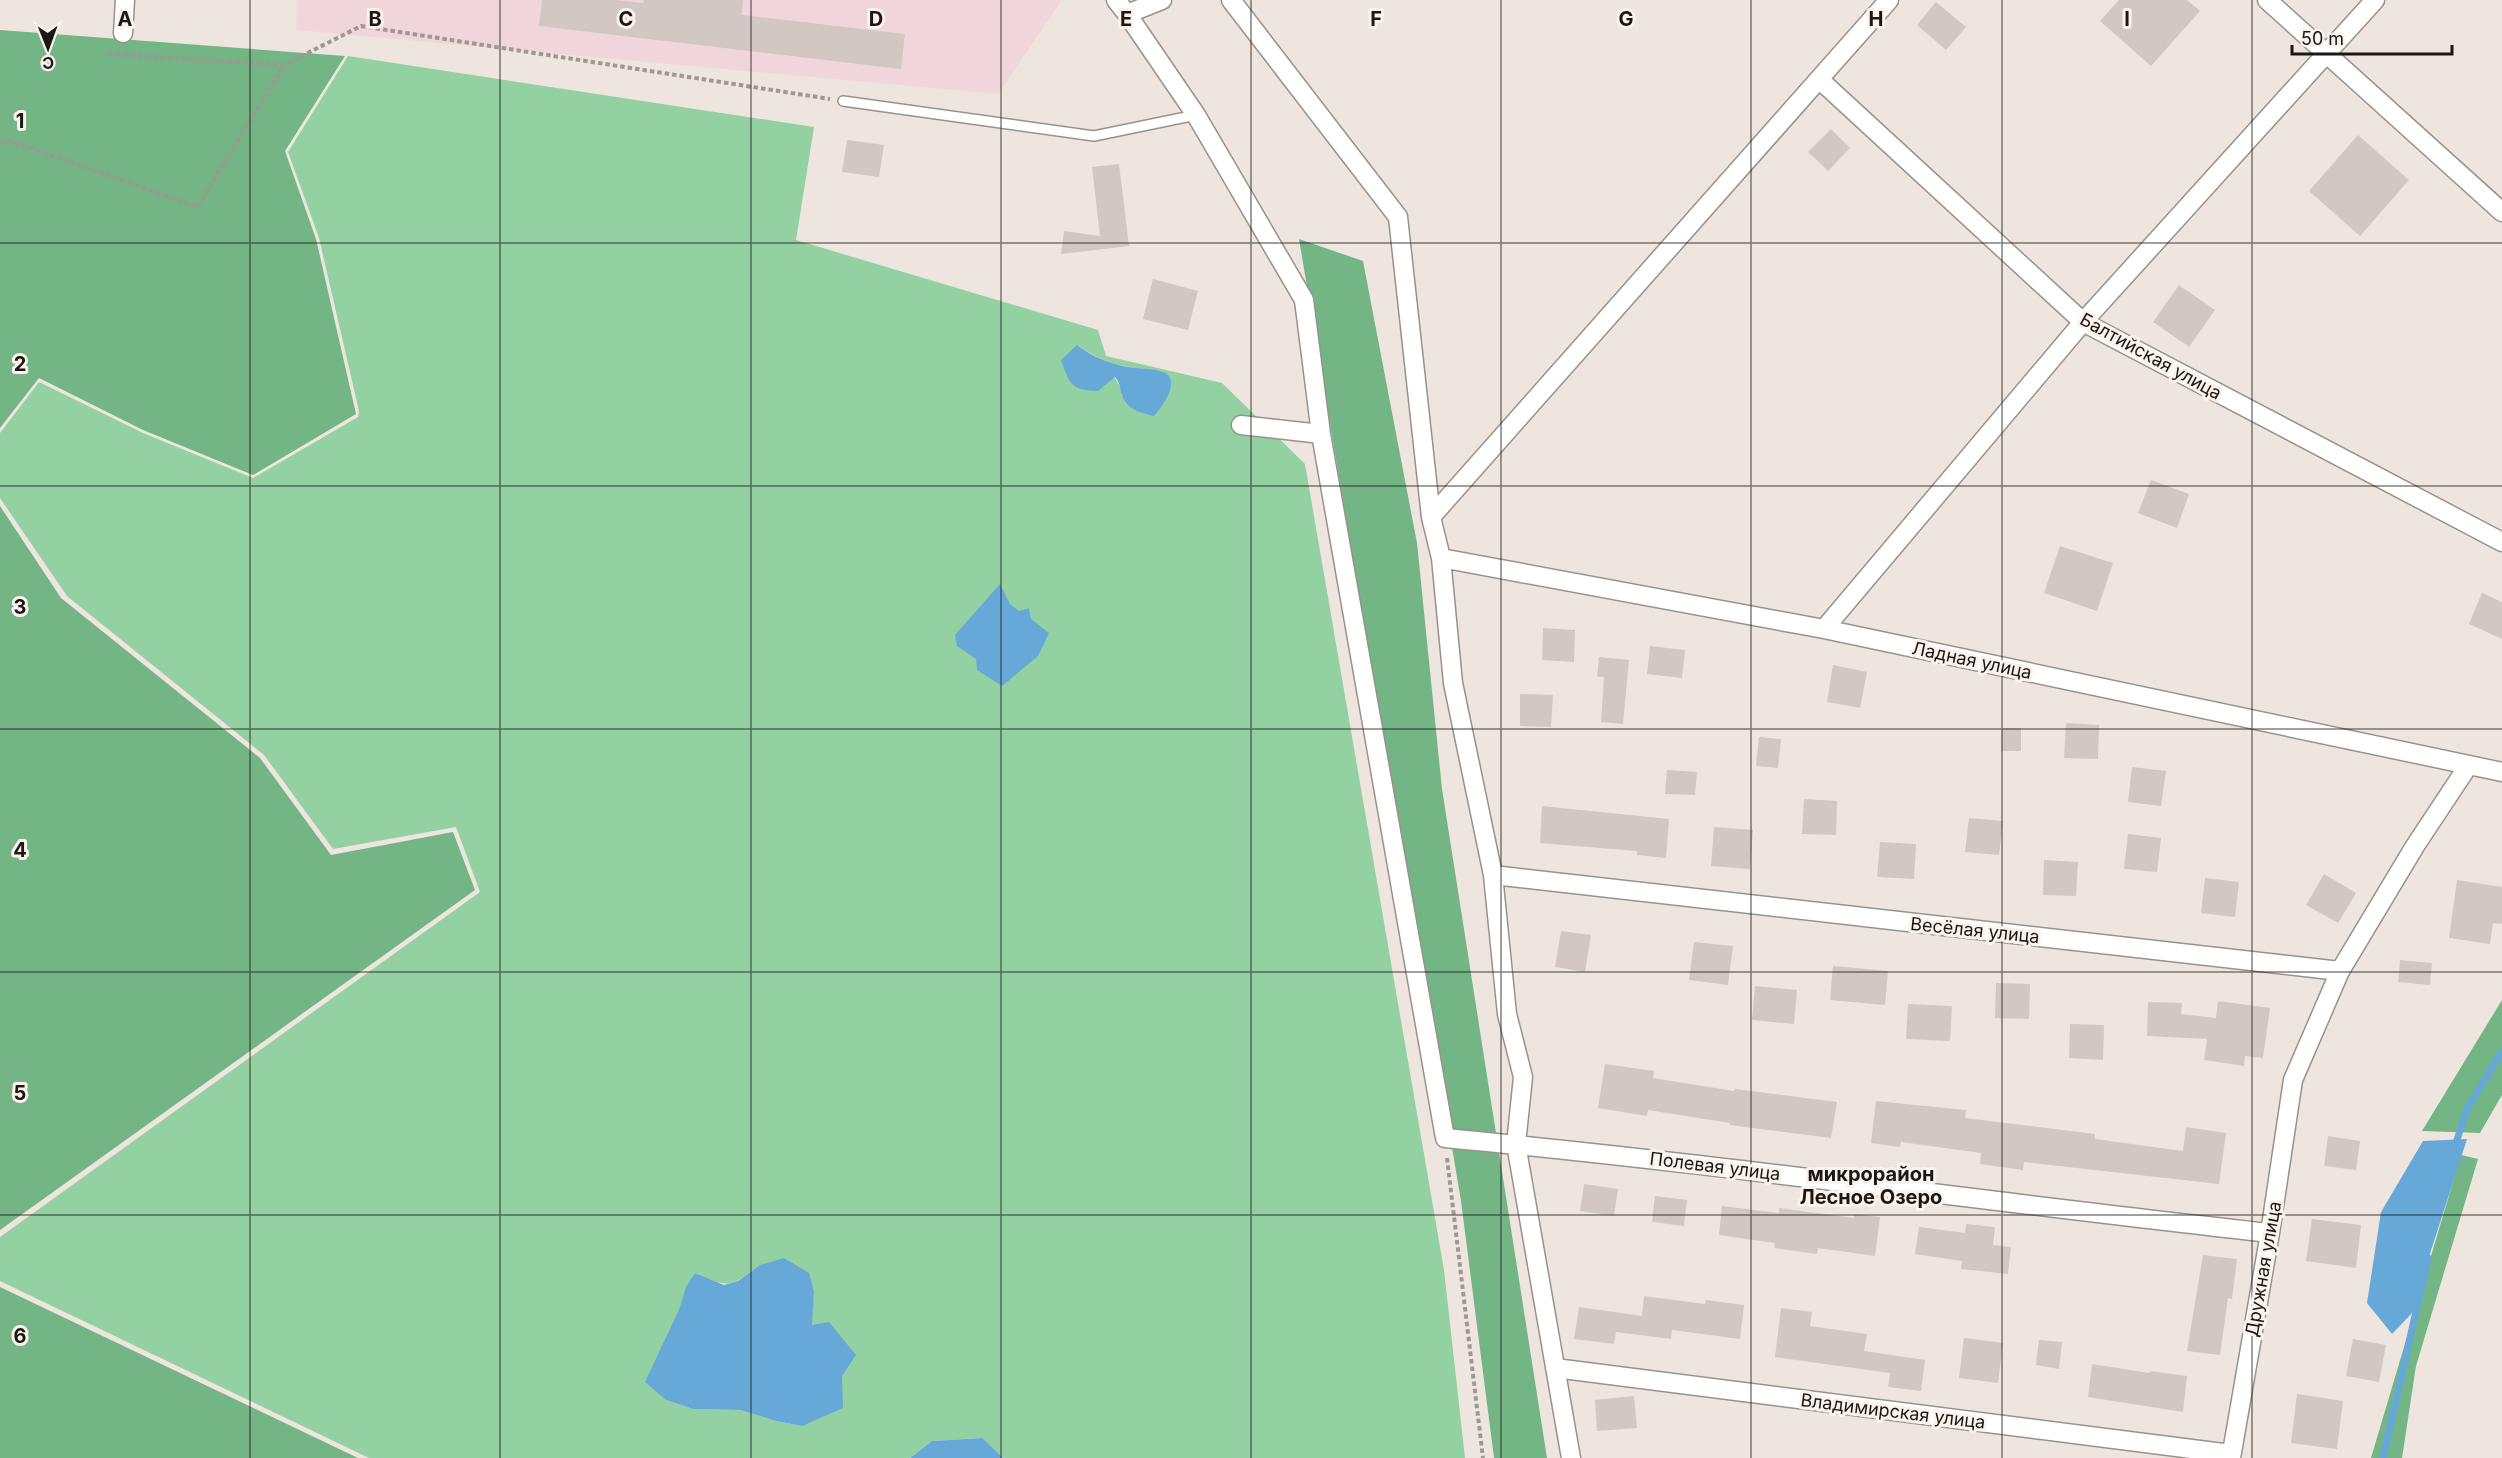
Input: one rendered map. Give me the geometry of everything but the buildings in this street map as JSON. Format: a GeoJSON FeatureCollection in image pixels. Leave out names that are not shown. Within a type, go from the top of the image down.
{"type":"FeatureCollection","features":[{"type":"Feature","properties":{"kind":"street"},"geometry":{"type":"LineString","coordinates":[[123,33],[125,0]]}},
{"type":"Feature","properties":{"kind":"street"},"geometry":{"type":"LineString","coordinates":[[1162,0],[1121,7],[1196,115],[1304,300],[1321,434],[1444,1138]]}},
{"type":"Feature","properties":{"kind":"street"},"geometry":{"type":"LineString","coordinates":[[1231,0],[1398,217],[1431,517],[1441,558],[1454,683],[1493,875],[1507,1014],[1522,1077],[1516,1144],[1571,1458]]}},
{"type":"Feature","properties":{"kind":"street"},"geometry":{"type":"LineString","coordinates":[[1431,517],[1889,0]]}},
{"type":"Feature","properties":{"kind":"street"},"geometry":{"type":"LineString","coordinates":[[2267,0],[2502,212]]}},
{"type":"Feature","properties":{"kind":"street"},"geometry":{"type":"LineString","coordinates":[[1824,629],[2083,322],[2375,0]]}},
{"type":"Feature","properties":{"kind":"street","name":"Балтийская улица"},"geometry":{"type":"LineString","coordinates":[[1820,80],[2083,322],[2502,542]]}},
{"type":"Feature","properties":{"kind":"street"},"geometry":{"type":"LineString","coordinates":[[1241,424],[1321,434]]}},
{"type":"Feature","properties":{"kind":"street","name":"Ладная улица"},"geometry":{"type":"LineString","coordinates":[[1441,558],[1824,629],[2502,772]]}},
{"type":"Feature","properties":{"kind":"street"},"geometry":{"type":"LineString","coordinates":[[2340,971],[2415,846],[2468,766]]}},
{"type":"Feature","properties":{"kind":"street","name":"Весёлая улица"},"geometry":{"type":"LineString","coordinates":[[1493,875],[2340,971]]}},
{"type":"Feature","properties":{"kind":"street","name":"Дружная улица"},"geometry":{"type":"LineString","coordinates":[[2231,1456],[2270,1233],[2293,1080],[2340,971]]}},
{"type":"Feature","properties":{"kind":"street","name":"Полевая улица"},"geometry":{"type":"LineString","coordinates":[[1444,1138],[1848,1181],[2100,1214],[2270,1233]]}},
{"type":"Feature","properties":{"kind":"street","name":"Владимирская улица"},"geometry":{"type":"LineString","coordinates":[[1555,1368],[2231,1456]]}},
{"type":"Feature","properties":{"kind":"lane"},"geometry":{"type":"LineString","coordinates":[[843,101],[1094,136],[1196,115]]}},
{"type":"Feature","properties":{"kind":"path"},"geometry":{"type":"LineString","coordinates":[[108,54],[285,65],[362,26],[843,101]]}},
{"type":"Feature","properties":{"kind":"path"},"geometry":{"type":"LineString","coordinates":[[0,143],[10,141],[198,207],[285,65]]}},
{"type":"Feature","properties":{"kind":"path"},"geometry":{"type":"LineString","coordinates":[[1444,1138],[1483,1458]]}},
{"type":"Feature","properties":{"kind":"shaded area"},"geometry":{"type":"Polygon","coordinates":[[[297,0],[1062,0],[998,94],[296,30],[297,0]]]}},
{"type":"Feature","properties":{"kind":"green space"},"geometry":{"type":"Polygon","coordinates":[[[0,30],[345,56],[285,151],[316,239],[356,414],[253,475],[143,430],[39,378],[0,428],[0,30]]]}},
{"type":"Feature","properties":{"kind":"green space"},"geometry":{"type":"Polygon","coordinates":[[[348,56],[814,127],[796,240],[1098,330],[1106,356],[1222,383],[1305,464],[1444,1270],[1465,1458],[1003,1458],[981,1438],[932,1441],[910,1458],[369,1458],[0,1281],[0,1237],[480,892],[456,827],[333,849],[264,755],[67,596],[0,498],[0,433],[39,382],[143,433],[253,478],[358,417],[359,411],[319,238],[288,152],[348,56]],[[1077,345],[1111,373],[1122,396],[1162,371],[1117,364],[1098,357],[1077,345]],[[760,1265],[742,1278],[729,1283],[695,1273],[681,1302],[677,1318],[666,1400],[693,1409],[740,1410],[802,1426],[814,1292],[760,1265]]]}},
{"type":"Feature","properties":{"kind":"green space"},"geometry":{"type":"Polygon","coordinates":[[[1299,239],[1363,261],[1417,543],[1442,789],[1547,1458],[1494,1458],[1461,1201],[1299,239]]]}},
{"type":"Feature","properties":{"kind":"green space"},"geometry":{"type":"Polygon","coordinates":[[[0,506],[61,598],[260,758],[331,855],[453,832],[475,890],[0,1230],[0,506]]]}},
{"type":"Feature","properties":{"kind":"green space"},"geometry":{"type":"Polygon","coordinates":[[[2502,1000],[2502,1095],[2480,1133],[2422,1131],[2502,1000]]]}},
{"type":"Feature","properties":{"kind":"green space"},"geometry":{"type":"Polygon","coordinates":[[[2461,1155],[2478,1159],[2416,1366],[2402,1458],[2371,1458],[2461,1155]]]}},
{"type":"Feature","properties":{"kind":"green space"},"geometry":{"type":"Polygon","coordinates":[[[0,1287],[358,1458],[0,1458],[0,1287]]]}},
{"type":"Feature","properties":{"kind":"water"},"geometry":{"type":"Polygon","coordinates":[[[1077,345],[1107,361],[1167,374],[1171,385],[1169,392],[1154,416],[1139,412],[1127,404],[1115,377],[1098,391],[1073,385],[1061,360],[1077,345]]]}},
{"type":"Feature","properties":{"kind":"water"},"geometry":{"type":"Polygon","coordinates":[[[1000,584],[1010,604],[1019,611],[1029,608],[1031,619],[1049,633],[1038,656],[1002,686],[977,670],[976,659],[957,646],[955,635],[1000,584]]]}},
{"type":"Feature","properties":{"kind":"water"},"geometry":{"type":"Polygon","coordinates":[[[2467,1139],[2414,1311],[2392,1334],[2367,1303],[2381,1212],[2423,1141],[2467,1139]]]}},
{"type":"Feature","properties":{"kind":"water"},"geometry":{"type":"Polygon","coordinates":[[[784,1258],[809,1273],[814,1292],[812,1325],[829,1322],[856,1355],[842,1376],[843,1408],[802,1426],[740,1410],[693,1409],[666,1400],[645,1382],[678,1312],[686,1287],[695,1273],[724,1285],[738,1281],[760,1265],[784,1258]]]}},
{"type":"Feature","properties":{"kind":"water"},"geometry":{"type":"Polygon","coordinates":[[[982,1438],[1003,1458],[910,1458],[932,1441],[982,1438]]]}},
{"type":"Feature","properties":{"kind":"waterway"},"geometry":{"type":"LineString","coordinates":[[2455,1146],[2467,1109],[2502,1051]]}},
{"type":"Feature","properties":{"kind":"waterway"},"geometry":{"type":"LineString","coordinates":[[2383,1458],[2428,1258]]}},
{"type":"Feature","properties":{"kind":"district","name":"микрорайон Лесное Озеро"},"geometry":{"type":"Point","coordinates":[1871,1186]}}]}
